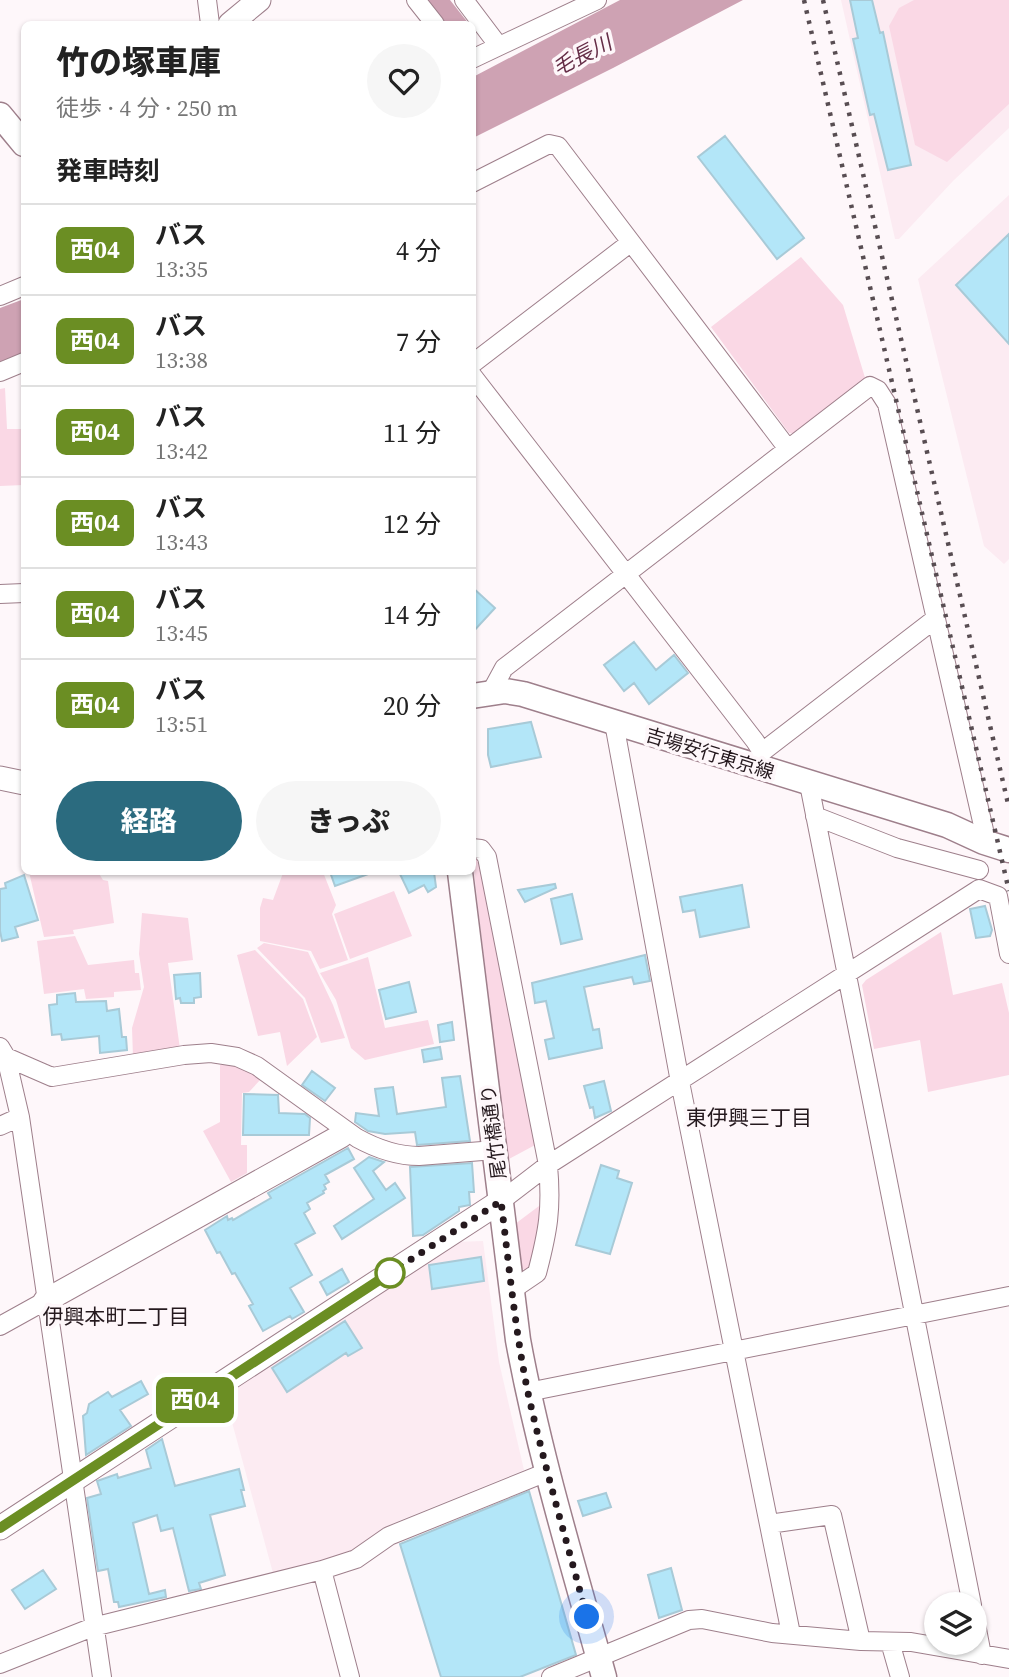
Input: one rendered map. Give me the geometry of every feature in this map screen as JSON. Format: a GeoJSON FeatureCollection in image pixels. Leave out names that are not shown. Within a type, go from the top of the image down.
{"type":"FeatureCollection","features":[{"type":"Feature","properties":{"kind":"main road"},"geometry":{"type":"LineString","coordinates":[[0,115],[21,140]]}},
{"type":"Feature","properties":{"kind":"main road","name":"吉場安行東京線"},"geometry":{"type":"LineString","coordinates":[[482,694],[505,691],[523,694],[614,723],[760,760],[809,784],[984,836],[1009,850]]}},
{"type":"Feature","properties":{"kind":"main road","name":"吉場安行東京線"},"geometry":{"type":"LineString","coordinates":[[984,836],[1009,837]]}},
{"type":"Feature","properties":{"kind":"main road","name":"尾竹橋通り"},"geometry":{"type":"LineString","coordinates":[[460,875],[512,1290],[528,1392],[601,1668]]}},
{"type":"Feature","properties":{"kind":"street"},"geometry":{"type":"LineString","coordinates":[[207,0],[210,21]]}},
{"type":"Feature","properties":{"kind":"street"},"geometry":{"type":"LineString","coordinates":[[234,21],[259,0]]}},
{"type":"Feature","properties":{"kind":"street"},"geometry":{"type":"LineString","coordinates":[[416,0],[433,21]]}},
{"type":"Feature","properties":{"kind":"street"},"geometry":{"type":"LineString","coordinates":[[464,0],[496,46]]}},
{"type":"Feature","properties":{"kind":"street"},"geometry":{"type":"LineString","coordinates":[[476,57],[597,0]]}},
{"type":"Feature","properties":{"kind":"street"},"geometry":{"type":"LineString","coordinates":[[476,181],[550,144],[558,146],[788,449]]}},
{"type":"Feature","properties":{"kind":"street"},"geometry":{"type":"LineString","coordinates":[[476,361],[630,243]]}},
{"type":"Feature","properties":{"kind":"street"},"geometry":{"type":"LineString","coordinates":[[0,296],[21,287]]}},
{"type":"Feature","properties":{"kind":"street"},"geometry":{"type":"LineString","coordinates":[[0,372],[21,363]]}},
{"type":"Feature","properties":{"kind":"street"},"geometry":{"type":"LineString","coordinates":[[476,380],[625,573],[760,760],[935,619]]}},
{"type":"Feature","properties":{"kind":"street"},"geometry":{"type":"LineString","coordinates":[[482,694],[504,668],[870,386],[878,390],[887,404],[984,836],[979,889]]}},
{"type":"Feature","properties":{"kind":"street"},"geometry":{"type":"LineString","coordinates":[[0,594],[21,593]]}},
{"type":"Feature","properties":{"kind":"street"},"geometry":{"type":"LineString","coordinates":[[614,723],[680,1082],[791,1634]]}},
{"type":"Feature","properties":{"kind":"street"},"geometry":{"type":"LineString","coordinates":[[0,778],[21,782]]}},
{"type":"Feature","properties":{"kind":"street"},"geometry":{"type":"LineString","coordinates":[[809,784],[969,1592]]}},
{"type":"Feature","properties":{"kind":"street"},"geometry":{"type":"LineString","coordinates":[[815,816],[897,848],[979,870]]}},
{"type":"Feature","properties":{"kind":"street"},"geometry":{"type":"LineString","coordinates":[[476,848],[481,849],[487,857],[548,1166],[551,1197],[550,1217],[537,1273],[512,1290]]}},
{"type":"Feature","properties":{"kind":"street"},"geometry":{"type":"LineString","coordinates":[[0,1528],[501,1201],[548,1166],[979,889]]}},
{"type":"Feature","properties":{"kind":"street"},"geometry":{"type":"LineString","coordinates":[[979,889],[998,896],[1009,954]]}},
{"type":"Feature","properties":{"kind":"street"},"geometry":{"type":"LineString","coordinates":[[3,1052],[52,1077],[192,1054],[211,1053],[237,1057],[257,1066],[344,1133],[373,1147],[407,1156],[495,1150]]}},
{"type":"Feature","properties":{"kind":"street"},"geometry":{"type":"LineString","coordinates":[[3,1052],[20,1117],[102,1677]]}},
{"type":"Feature","properties":{"kind":"street"},"geometry":{"type":"LineString","coordinates":[[0,1126],[20,1117]]}},
{"type":"Feature","properties":{"kind":"street"},"geometry":{"type":"LineString","coordinates":[[0,1326],[344,1133]]}},
{"type":"Feature","properties":{"kind":"street"},"geometry":{"type":"LineString","coordinates":[[528,1392],[1009,1296]]}},
{"type":"Feature","properties":{"kind":"street"},"geometry":{"type":"LineString","coordinates":[[0,1664],[93,1627],[322,1570],[356,1559],[389,1536],[547,1472]]}},
{"type":"Feature","properties":{"kind":"street"},"geometry":{"type":"LineString","coordinates":[[769,1524],[832,1516],[861,1641]]}},
{"type":"Feature","properties":{"kind":"street"},"geometry":{"type":"LineString","coordinates":[[322,1570],[350,1677]]}},
{"type":"Feature","properties":{"kind":"street"},"geometry":{"type":"LineString","coordinates":[[551,1677],[601,1668],[690,1620],[702,1619],[791,1634],[924,1644]]}},
{"type":"Feature","properties":{"kind":"street"},"geometry":{"type":"LineString","coordinates":[[890,1642],[900,1677]]}},
{"type":"Feature","properties":{"kind":"street"},"geometry":{"type":"LineString","coordinates":[[982,1655],[1009,1659]]}},
{"type":"Feature","properties":{"kind":"shaded area"},"geometry":{"type":"Polygon","coordinates":[[[841,0],[1009,0],[1009,128],[953,181],[899,239],[895,239],[841,0]]]}},
{"type":"Feature","properties":{"kind":"shaded area"},"geometry":{"type":"Polygon","coordinates":[[[914,0],[1009,0],[1009,104],[947,162],[915,145],[889,26],[899,8],[914,0]]]}},
{"type":"Feature","properties":{"kind":"shaded area"},"geometry":{"type":"Polygon","coordinates":[[[1009,195],[1009,559],[1004,564],[984,546],[918,279],[1009,195]]]}},
{"type":"Feature","properties":{"kind":"shaded area"},"geometry":{"type":"Polygon","coordinates":[[[801,257],[843,305],[866,381],[798,434],[789,433],[711,327],[801,257]]]}},
{"type":"Feature","properties":{"kind":"shaded area"},"geometry":{"type":"Polygon","coordinates":[[[5,388],[7,429],[21,429],[21,485],[0,486],[0,389],[5,388]]]}},
{"type":"Feature","properties":{"kind":"shaded area"},"geometry":{"type":"Polygon","coordinates":[[[476,856],[479,859],[537,1144],[507,1160],[474,875],[476,856]]]}},
{"type":"Feature","properties":{"kind":"shaded area"},"geometry":{"type":"Polygon","coordinates":[[[30,875],[100,875],[103,880],[108,881],[114,923],[73,930],[74,934],[44,937],[30,875]]]}},
{"type":"Feature","properties":{"kind":"shaded area"},"geometry":{"type":"Polygon","coordinates":[[[282,875],[324,875],[336,905],[332,914],[348,960],[320,969],[311,951],[260,941],[260,908],[263,898],[273,900],[282,875]]]}},
{"type":"Feature","properties":{"kind":"shaded area"},"geometry":{"type":"Polygon","coordinates":[[[394,891],[412,936],[350,959],[334,914],[394,891]]]}},
{"type":"Feature","properties":{"kind":"shaded area"},"geometry":{"type":"Polygon","coordinates":[[[142,913],[188,918],[193,960],[168,963],[180,1049],[133,1057],[132,1028],[144,987],[139,954],[142,913]]]}},
{"type":"Feature","properties":{"kind":"shaded area"},"geometry":{"type":"Polygon","coordinates":[[[941,932],[953,995],[1002,983],[1009,1013],[1009,1075],[928,1092],[920,1040],[874,1049],[862,985],[941,932]]]}},
{"type":"Feature","properties":{"kind":"shaded area"},"geometry":{"type":"Polygon","coordinates":[[[75,936],[88,965],[134,960],[141,990],[114,992],[114,997],[86,999],[84,989],[44,994],[37,941],[75,936]]]}},
{"type":"Feature","properties":{"kind":"shaded area"},"geometry":{"type":"Polygon","coordinates":[[[264,943],[308,952],[345,1038],[321,1043],[305,998],[257,948],[264,943]]]}},
{"type":"Feature","properties":{"kind":"shaded area"},"geometry":{"type":"Polygon","coordinates":[[[255,950],[303,999],[317,1037],[287,1066],[280,1032],[258,1036],[237,955],[255,950]]]}},
{"type":"Feature","properties":{"kind":"shaded area"},"geometry":{"type":"Polygon","coordinates":[[[368,957],[385,1028],[428,1020],[434,1044],[365,1060],[351,1048],[336,1000],[320,973],[368,957]]]}},
{"type":"Feature","properties":{"kind":"shaded area"},"geometry":{"type":"Polygon","coordinates":[[[220,1065],[239,1065],[261,1079],[249,1092],[242,1093],[241,1145],[247,1145],[247,1173],[231,1182],[203,1131],[220,1122],[220,1065]]]}},
{"type":"Feature","properties":{"kind":"shaded area"},"geometry":{"type":"Polygon","coordinates":[[[543,1203],[544,1212],[530,1267],[526,1271],[521,1268],[515,1224],[543,1203]]]}},
{"type":"Feature","properties":{"kind":"shaded area"},"geometry":{"type":"Polygon","coordinates":[[[483,1241],[499,1362],[524,1470],[391,1524],[343,1556],[273,1573],[224,1393],[454,1242],[483,1241]]]}},
{"type":"Feature","properties":{"kind":"water"},"geometry":{"type":"Polygon","coordinates":[[[427,0],[450,0],[467,21],[444,21],[427,0]]]}},
{"type":"Feature","properties":{"kind":"water","name":"毛長川"},"geometry":{"type":"Polygon","coordinates":[[[620,0],[743,0],[476,136],[476,75],[620,0]]]}},
{"type":"Feature","properties":{"kind":"water"},"geometry":{"type":"Polygon","coordinates":[[[21,300],[21,354],[0,362],[0,308],[21,300]]]}},
{"type":"Feature","properties":{"kind":"building"},"geometry":{"type":"Polygon","coordinates":[[[850,0],[872,0],[880,33],[883,32],[911,165],[888,170],[874,114],[870,115],[853,39],[858,38],[850,0]]]}},
{"type":"Feature","properties":{"kind":"building"},"geometry":{"type":"Polygon","coordinates":[[[725,136],[804,238],[777,259],[698,157],[725,136]]]}},
{"type":"Feature","properties":{"kind":"building"},"geometry":{"type":"Polygon","coordinates":[[[1009,234],[1009,344],[956,285],[1009,234]]]}},
{"type":"Feature","properties":{"kind":"building"},"geometry":{"type":"Polygon","coordinates":[[[476,591],[495,608],[476,629],[476,591]]]}},
{"type":"Feature","properties":{"kind":"building"},"geometry":{"type":"Polygon","coordinates":[[[634,642],[656,670],[674,655],[688,673],[649,704],[634,683],[624,691],[604,665],[634,642]]]}},
{"type":"Feature","properties":{"kind":"building"},"geometry":{"type":"Polygon","coordinates":[[[531,722],[541,757],[491,767],[488,729],[531,722]]]}},
{"type":"Feature","properties":{"kind":"building"},"geometry":{"type":"Polygon","coordinates":[[[24,875],[38,920],[15,927],[18,937],[2,941],[0,889],[6,888],[5,883],[24,875]]]}},
{"type":"Feature","properties":{"kind":"building"},"geometry":{"type":"Polygon","coordinates":[[[331,875],[365,875],[335,886],[331,875]]]}},
{"type":"Feature","properties":{"kind":"building"},"geometry":{"type":"Polygon","coordinates":[[[400,875],[434,875],[436,887],[428,892],[424,885],[409,893],[400,875]]]}},
{"type":"Feature","properties":{"kind":"building"},"geometry":{"type":"Polygon","coordinates":[[[555,884],[556,888],[525,902],[518,890],[555,884]]]}},
{"type":"Feature","properties":{"kind":"building"},"geometry":{"type":"Polygon","coordinates":[[[742,885],[749,927],[700,937],[695,910],[683,912],[680,897],[742,885]]]}},
{"type":"Feature","properties":{"kind":"building"},"geometry":{"type":"Polygon","coordinates":[[[572,894],[582,939],[561,944],[551,899],[572,894]]]}},
{"type":"Feature","properties":{"kind":"building"},"geometry":{"type":"Polygon","coordinates":[[[985,906],[992,930],[990,936],[976,938],[970,909],[985,906]]]}},
{"type":"Feature","properties":{"kind":"building"},"geometry":{"type":"Polygon","coordinates":[[[645,955],[650,981],[634,984],[632,977],[584,987],[593,1030],[599,1029],[602,1048],[549,1059],[545,1040],[554,1038],[546,1001],[535,1003],[532,983],[645,955]]]}},
{"type":"Feature","properties":{"kind":"building"},"geometry":{"type":"Polygon","coordinates":[[[200,973],[201,997],[194,998],[194,1003],[181,1003],[180,998],[176,999],[174,975],[200,973]]]}},
{"type":"Feature","properties":{"kind":"building"},"geometry":{"type":"Polygon","coordinates":[[[409,982],[416,1012],[386,1019],[379,990],[409,982]]]}},
{"type":"Feature","properties":{"kind":"building"},"geometry":{"type":"Polygon","coordinates":[[[75,993],[76,1002],[106,1001],[107,1011],[119,1009],[122,1037],[126,1037],[127,1050],[100,1053],[99,1036],[62,1040],[61,1034],[52,1035],[49,1005],[57,1004],[57,995],[75,993]]]}},
{"type":"Feature","properties":{"kind":"building"},"geometry":{"type":"Polygon","coordinates":[[[452,1022],[454,1040],[440,1042],[438,1025],[452,1022]]]}},
{"type":"Feature","properties":{"kind":"building"},"geometry":{"type":"Polygon","coordinates":[[[440,1047],[442,1059],[424,1062],[422,1050],[440,1047]]]}},
{"type":"Feature","properties":{"kind":"building"},"geometry":{"type":"Polygon","coordinates":[[[312,1071],[335,1088],[325,1101],[302,1085],[312,1071]]]}},
{"type":"Feature","properties":{"kind":"building"},"geometry":{"type":"Polygon","coordinates":[[[460,1076],[470,1141],[417,1145],[415,1132],[385,1134],[368,1131],[355,1122],[356,1113],[379,1116],[375,1089],[393,1087],[397,1114],[446,1107],[442,1078],[460,1076]]]}},
{"type":"Feature","properties":{"kind":"building"},"geometry":{"type":"Polygon","coordinates":[[[604,1081],[611,1111],[595,1118],[584,1086],[604,1081]]]}},
{"type":"Feature","properties":{"kind":"building"},"geometry":{"type":"Polygon","coordinates":[[[244,1094],[278,1095],[279,1113],[305,1114],[310,1118],[309,1135],[243,1135],[244,1094]]]}},
{"type":"Feature","properties":{"kind":"building"},"geometry":{"type":"Polygon","coordinates":[[[348,1148],[354,1159],[325,1175],[329,1182],[324,1185],[324,1193],[307,1203],[310,1209],[304,1213],[315,1233],[295,1244],[312,1275],[290,1288],[304,1312],[292,1319],[290,1316],[263,1331],[249,1306],[253,1304],[235,1273],[232,1274],[220,1252],[217,1253],[205,1230],[227,1216],[228,1220],[233,1220],[271,1198],[268,1193],[348,1148]]]}},
{"type":"Feature","properties":{"kind":"building"},"geometry":{"type":"Polygon","coordinates":[[[369,1157],[384,1162],[373,1171],[386,1190],[395,1183],[405,1198],[342,1239],[334,1226],[374,1199],[354,1168],[369,1157]]]}},
{"type":"Feature","properties":{"kind":"building"},"geometry":{"type":"Polygon","coordinates":[[[472,1163],[474,1192],[469,1192],[470,1205],[459,1207],[459,1211],[423,1235],[413,1236],[410,1167],[472,1163]]]}},
{"type":"Feature","properties":{"kind":"building"},"geometry":{"type":"Polygon","coordinates":[[[601,1165],[619,1171],[617,1178],[632,1183],[610,1254],[576,1245],[601,1165]]]}},
{"type":"Feature","properties":{"kind":"building"},"geometry":{"type":"Polygon","coordinates":[[[481,1257],[484,1281],[432,1289],[429,1265],[481,1257]]]}},
{"type":"Feature","properties":{"kind":"building"},"geometry":{"type":"Polygon","coordinates":[[[342,1269],[349,1282],[327,1295],[320,1282],[342,1269]]]}},
{"type":"Feature","properties":{"kind":"building"},"geometry":{"type":"Polygon","coordinates":[[[345,1321],[362,1348],[348,1356],[346,1353],[287,1392],[272,1368],[345,1321]]]}},
{"type":"Feature","properties":{"kind":"building"},"geometry":{"type":"Polygon","coordinates":[[[141,1381],[148,1394],[120,1410],[131,1426],[86,1455],[83,1416],[87,1413],[89,1404],[108,1392],[112,1397],[141,1381]]]}},
{"type":"Feature","properties":{"kind":"building"},"geometry":{"type":"Polygon","coordinates":[[[162,1439],[175,1486],[239,1469],[245,1506],[210,1515],[225,1575],[199,1583],[201,1589],[189,1591],[173,1528],[161,1531],[157,1515],[133,1523],[149,1594],[165,1590],[166,1597],[119,1607],[118,1602],[114,1602],[108,1569],[98,1571],[87,1498],[101,1494],[97,1481],[117,1474],[118,1478],[151,1468],[146,1450],[162,1439]]]}},
{"type":"Feature","properties":{"kind":"building"},"geometry":{"type":"Polygon","coordinates":[[[529,1491],[576,1655],[520,1677],[441,1677],[400,1544],[529,1491]]]}},
{"type":"Feature","properties":{"kind":"building"},"geometry":{"type":"Polygon","coordinates":[[[606,1493],[611,1507],[583,1516],[578,1501],[606,1493]]]}},
{"type":"Feature","properties":{"kind":"building"},"geometry":{"type":"Polygon","coordinates":[[[671,1568],[682,1610],[659,1618],[648,1575],[671,1568]]]}},
{"type":"Feature","properties":{"kind":"building"},"geometry":{"type":"Polygon","coordinates":[[[43,1570],[56,1589],[25,1609],[12,1590],[43,1570]]]}},
{"type":"Feature","properties":{"kind":"railway"},"geometry":{"type":"LineString","coordinates":[[804,0],[1009,891]]}},
{"type":"Feature","properties":{"kind":"railway"},"geometry":{"type":"LineString","coordinates":[[823,0],[1009,808]]}},
{"type":"Feature","properties":{"kind":"bus line","name":"西04"},"geometry":{"type":"LineString","coordinates":[[0,1528],[390,1273]]}},
{"type":"Feature","properties":{"kind":"district","name":"東伊興三丁目"},"geometry":{"type":"Point","coordinates":[749,1117]}},
{"type":"Feature","properties":{"kind":"district","name":"伊興本町二丁目"},"geometry":{"type":"Point","coordinates":[116,1316]}},
{"type":"Feature","properties":{"kind":"route"},"geometry":{"type":"LineString","coordinates":[[390,1273],[501,1201],[518,1340],[528,1392],[587,1617]]}}]}
